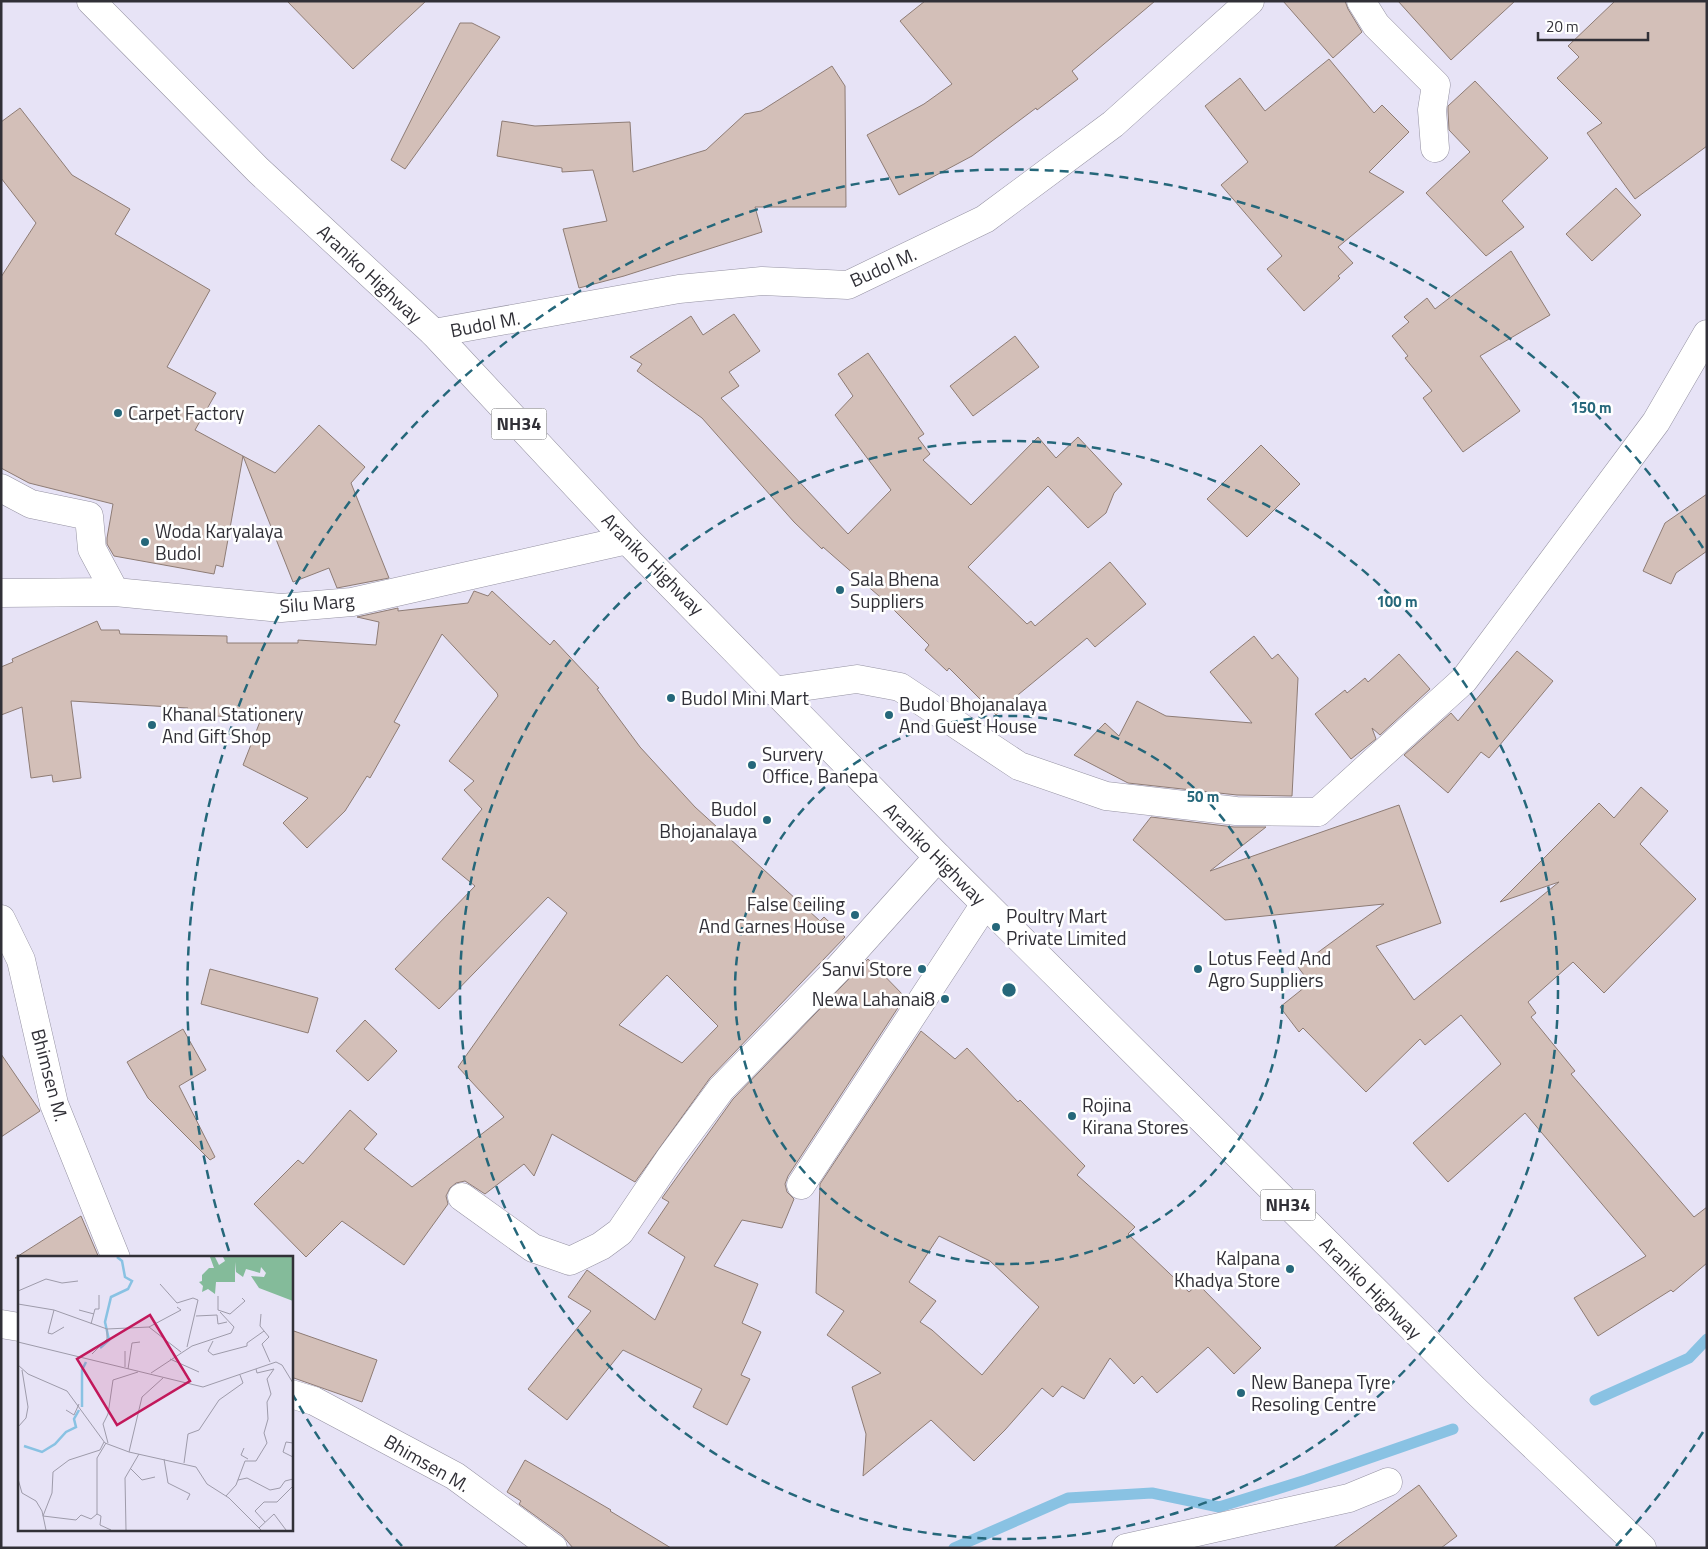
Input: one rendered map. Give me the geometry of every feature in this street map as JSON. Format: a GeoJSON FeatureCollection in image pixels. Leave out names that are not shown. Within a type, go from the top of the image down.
{"type":"FeatureCollection","features":[{"type":"Feature","properties":{"kind":"main road","name":"Araniko Highway"},"geometry":{"type":"LineString","coordinates":[[91,1],[258,170],[434,333],[627,540],[703,615],[774,691],[985,904],[1474,1390],[1642,1548]]}},
{"type":"Feature","properties":{"kind":"main road","name":"Budol M."},"geometry":{"type":"LineString","coordinates":[[434,333],[678,288],[762,281],[848,285],[985,219],[1113,124],[1250,1]]}},
{"type":"Feature","properties":{"kind":"main road"},"geometry":{"type":"LineString","coordinates":[[1361,1],[1376,25],[1436,85],[1432,110],[1435,148]]}},
{"type":"Feature","properties":{"kind":"main road"},"geometry":{"type":"LineString","coordinates":[[774,691],[857,679],[900,687],[1019,766],[1106,796],[1236,811],[1318,812],[1464,680],[1656,422],[1707,334]]}},
{"type":"Feature","properties":{"kind":"main road"},"geometry":{"type":"LineString","coordinates":[[1,488],[31,504],[89,516],[92,549],[115,592]]}},
{"type":"Feature","properties":{"kind":"main road","name":"Silu Marg"},"geometry":{"type":"LineString","coordinates":[[1,593],[115,592],[281,608],[352,602],[627,540]]}},
{"type":"Feature","properties":{"kind":"main road"},"geometry":{"type":"LineString","coordinates":[[462,1197],[533,1248],[561,1258],[570,1261],[601,1246],[620,1232],[670,1158],[721,1089],[837,970],[938,857]]}},
{"type":"Feature","properties":{"kind":"main road"},"geometry":{"type":"LineString","coordinates":[[800,1185],[985,904]]}},
{"type":"Feature","properties":{"kind":"main road","name":"Bhimsen M."},"geometry":{"type":"LineString","coordinates":[[1,919],[21,960],[54,1104],[115,1256]]}},
{"type":"Feature","properties":{"kind":"main road"},"geometry":{"type":"LineString","coordinates":[[1,1324],[18,1326]]}},
{"type":"Feature","properties":{"kind":"main road","name":"Bhimsen M."},"geometry":{"type":"LineString","coordinates":[[292,1394],[314,1401],[455,1476],[553,1548]]}},
{"type":"Feature","properties":{"kind":"main road"},"geometry":{"type":"LineString","coordinates":[[1126,1548],[1340,1501],[1388,1482]]}},
{"type":"Feature","properties":{"kind":"building"},"geometry":{"type":"Polygon","coordinates":[[[287,1],[426,1],[353,69],[287,1]]]}},
{"type":"Feature","properties":{"kind":"building"},"geometry":{"type":"Polygon","coordinates":[[[925,1],[1155,1],[1072,71],[1078,79],[972,156],[899,195],[867,135],[924,104],[952,84],[900,21],[925,1]]]}},
{"type":"Feature","properties":{"kind":"building"},"geometry":{"type":"Polygon","coordinates":[[[1283,1],[1345,1],[1362,32],[1333,58],[1283,1]]]}},
{"type":"Feature","properties":{"kind":"building"},"geometry":{"type":"Polygon","coordinates":[[[1398,1],[1515,1],[1451,60],[1398,1]]]}},
{"type":"Feature","properties":{"kind":"building"},"geometry":{"type":"Polygon","coordinates":[[[1615,1],[1707,1],[1707,146],[1635,199],[1587,133],[1602,123],[1557,78],[1579,57],[1568,46],[1615,1]]]}},
{"type":"Feature","properties":{"kind":"building"},"geometry":{"type":"Polygon","coordinates":[[[460,23],[472,23],[500,37],[405,169],[391,160],[460,23]]]}},
{"type":"Feature","properties":{"kind":"building"},"geometry":{"type":"Polygon","coordinates":[[[1329,59],[1374,113],[1382,105],[1409,132],[1369,172],[1404,192],[1338,247],[1353,263],[1338,276],[1340,278],[1304,311],[1267,269],[1282,256],[1221,185],[1248,162],[1205,106],[1240,78],[1265,111],[1329,59]]]}},
{"type":"Feature","properties":{"kind":"building"},"geometry":{"type":"Polygon","coordinates":[[[832,66],[845,86],[846,207],[755,207],[762,232],[624,276],[579,288],[563,229],[607,221],[593,170],[562,172],[562,168],[497,156],[502,121],[535,126],[630,122],[633,172],[706,150],[745,114],[761,111],[832,66]]]}},
{"type":"Feature","properties":{"kind":"building"},"geometry":{"type":"Polygon","coordinates":[[[1475,81],[1548,158],[1502,201],[1524,227],[1486,256],[1426,193],[1470,152],[1449,130],[1448,106],[1475,81]]]}},
{"type":"Feature","properties":{"kind":"building"},"geometry":{"type":"Polygon","coordinates":[[[20,108],[72,175],[130,209],[115,234],[210,290],[167,367],[216,393],[195,430],[243,456],[223,567],[216,565],[214,574],[114,556],[107,544],[113,504],[29,483],[1,468],[1,277],[36,223],[1,178],[1,122],[20,108]]]}},
{"type":"Feature","properties":{"kind":"building"},"geometry":{"type":"Polygon","coordinates":[[[1616,188],[1641,215],[1592,261],[1566,234],[1616,188]]]}},
{"type":"Feature","properties":{"kind":"building"},"geometry":{"type":"Polygon","coordinates":[[[1511,251],[1550,315],[1480,356],[1520,411],[1463,452],[1423,398],[1432,391],[1405,358],[1408,356],[1392,336],[1409,322],[1404,317],[1427,298],[1435,309],[1511,251]]]}},
{"type":"Feature","properties":{"kind":"building"},"geometry":{"type":"Polygon","coordinates":[[[734,314],[760,351],[729,372],[739,386],[721,398],[848,534],[891,490],[835,415],[853,396],[838,374],[868,353],[924,434],[918,438],[930,454],[923,460],[971,505],[1038,437],[1056,458],[1078,437],[1122,484],[1114,493],[1106,513],[1088,528],[1048,486],[968,567],[1027,624],[1031,621],[1035,626],[1110,562],[1146,604],[1095,647],[1087,638],[996,715],[949,668],[947,671],[925,650],[929,645],[887,603],[823,547],[822,549],[794,522],[702,418],[637,371],[642,364],[630,357],[691,316],[703,335],[734,314]]]}},
{"type":"Feature","properties":{"kind":"building"},"geometry":{"type":"Polygon","coordinates":[[[1015,336],[1039,367],[973,416],[950,386],[1015,336]]]}},
{"type":"Feature","properties":{"kind":"building"},"geometry":{"type":"Polygon","coordinates":[[[319,425],[365,467],[351,483],[389,578],[337,588],[329,568],[293,582],[243,456],[275,473],[319,425]]]}},
{"type":"Feature","properties":{"kind":"building"},"geometry":{"type":"Polygon","coordinates":[[[1261,445],[1300,484],[1247,537],[1207,499],[1261,445]]]}},
{"type":"Feature","properties":{"kind":"building"},"geometry":{"type":"Polygon","coordinates":[[[1707,494],[1707,551],[1676,573],[1671,584],[1643,571],[1665,523],[1707,494]]]}},
{"type":"Feature","properties":{"kind":"building"},"geometry":{"type":"Polygon","coordinates":[[[474,591],[488,596],[492,591],[550,645],[554,640],[599,688],[597,689],[640,747],[695,807],[820,921],[824,917],[845,937],[710,1078],[635,1182],[552,1134],[534,1176],[524,1164],[485,1194],[465,1181],[456,1183],[450,1188],[446,1196],[448,1204],[404,1265],[342,1221],[306,1257],[254,1204],[298,1160],[303,1164],[350,1110],[377,1134],[364,1149],[412,1187],[504,1117],[458,1067],[567,913],[548,897],[439,1009],[395,969],[475,886],[442,859],[482,809],[464,790],[474,781],[449,761],[498,696],[497,693],[442,634],[394,722],[400,725],[370,778],[367,776],[345,811],[307,848],[283,823],[308,798],[243,765],[261,719],[187,714],[188,708],[71,701],[81,778],[53,782],[52,775],[31,778],[22,707],[1,715],[1,667],[13,662],[12,659],[97,621],[101,630],[119,630],[120,634],[227,636],[227,643],[298,643],[298,640],[376,645],[379,622],[357,617],[398,608],[398,611],[468,603],[474,591]],[[667,975],[619,1025],[682,1063],[718,1026],[667,975]]]}},
{"type":"Feature","properties":{"kind":"building"},"geometry":{"type":"Polygon","coordinates":[[[1254,636],[1272,659],[1278,654],[1298,678],[1292,796],[1237,795],[1128,783],[1074,755],[1105,723],[1119,736],[1137,701],[1166,716],[1252,723],[1210,672],[1254,636]]]}},
{"type":"Feature","properties":{"kind":"building"},"geometry":{"type":"Polygon","coordinates":[[[1517,651],[1553,681],[1489,758],[1481,752],[1448,793],[1404,755],[1451,713],[1458,721],[1517,651]]]}},
{"type":"Feature","properties":{"kind":"building"},"geometry":{"type":"Polygon","coordinates":[[[1399,654],[1430,689],[1380,735],[1372,728],[1376,739],[1351,759],[1315,714],[1345,690],[1347,693],[1365,678],[1368,682],[1399,654]]]}},
{"type":"Feature","properties":{"kind":"building"},"geometry":{"type":"Polygon","coordinates":[[[1641,787],[1668,811],[1640,844],[1696,899],[1604,993],[1573,962],[1528,1002],[1536,1013],[1531,1017],[1575,1071],[1571,1074],[1694,1217],[1707,1207],[1707,1263],[1673,1292],[1671,1290],[1598,1336],[1574,1298],[1646,1256],[1525,1113],[1448,1182],[1413,1143],[1501,1064],[1461,1015],[1425,1045],[1420,1039],[1366,1092],[1303,1028],[1299,1032],[1280,1007],[1310,983],[1298,967],[1384,904],[1225,920],[1133,840],[1151,817],[1234,827],[1266,827],[1210,871],[1399,805],[1441,923],[1376,946],[1414,1000],[1559,882],[1500,902],[1599,803],[1614,818],[1641,787]]]}},
{"type":"Feature","properties":{"kind":"building"},"geometry":{"type":"Polygon","coordinates":[[[868,959],[905,997],[788,1176],[785,1184],[787,1192],[794,1199],[782,1228],[742,1220],[714,1266],[758,1284],[742,1323],[761,1332],[741,1375],[750,1379],[727,1425],[693,1407],[702,1389],[623,1350],[567,1420],[528,1389],[591,1311],[568,1297],[587,1270],[655,1320],[685,1257],[648,1233],[669,1202],[662,1198],[733,1099],[868,959]]]}},
{"type":"Feature","properties":{"kind":"building"},"geometry":{"type":"Polygon","coordinates":[[[210,969],[318,998],[308,1033],[201,1004],[210,969]]]}},
{"type":"Feature","properties":{"kind":"building"},"geometry":{"type":"Polygon","coordinates":[[[365,1020],[397,1051],[368,1081],[336,1051],[365,1020]]]}},
{"type":"Feature","properties":{"kind":"building"},"geometry":{"type":"Polygon","coordinates":[[[183,1029],[206,1070],[179,1086],[215,1157],[210,1160],[148,1098],[127,1062],[183,1029]]]}},
{"type":"Feature","properties":{"kind":"building"},"geometry":{"type":"Polygon","coordinates":[[[921,1031],[955,1059],[967,1048],[1018,1102],[1020,1100],[1085,1166],[1077,1175],[1135,1227],[1128,1234],[1189,1292],[1198,1284],[1261,1348],[1234,1374],[1208,1347],[1157,1393],[1142,1376],[1134,1384],[1110,1358],[1084,1399],[1062,1386],[1053,1397],[1042,1388],[1005,1430],[974,1461],[931,1420],[863,1476],[866,1434],[852,1387],[881,1373],[827,1335],[844,1311],[816,1293],[820,1184],[921,1031]],[[939,1236],[909,1282],[936,1301],[920,1322],[932,1330],[982,1375],[1039,1307],[990,1261],[939,1236]]]}},
{"type":"Feature","properties":{"kind":"building"},"geometry":{"type":"Polygon","coordinates":[[[1,1054],[40,1111],[1,1137],[1,1054]]]}},
{"type":"Feature","properties":{"kind":"building"},"geometry":{"type":"Polygon","coordinates":[[[81,1216],[98,1256],[18,1256],[81,1216]]]}},
{"type":"Feature","properties":{"kind":"building"},"geometry":{"type":"Polygon","coordinates":[[[292,1330],[377,1360],[362,1402],[292,1377],[292,1330]]]}},
{"type":"Feature","properties":{"kind":"building"},"geometry":{"type":"Polygon","coordinates":[[[525,1460],[611,1510],[671,1548],[573,1548],[562,1535],[519,1504],[521,1501],[507,1492],[525,1460]]]}},
{"type":"Feature","properties":{"kind":"building"},"geometry":{"type":"Polygon","coordinates":[[[1419,1485],[1457,1536],[1441,1548],[1333,1548],[1419,1485]]]}},
{"type":"Feature","properties":{"kind":"waterway"},"geometry":{"type":"LineString","coordinates":[[1595,1400],[1689,1358],[1707,1339]]}},
{"type":"Feature","properties":{"kind":"waterway"},"geometry":{"type":"LineString","coordinates":[[954,1548],[1068,1498],[1152,1493],[1219,1507],[1306,1480],[1453,1429]]}},
{"type":"Feature","properties":{"kind":"place","name":"Carpet Factory"},"geometry":{"type":"Point","coordinates":[118,413]}},
{"type":"Feature","properties":{"kind":"place","name":"Woda Karyalaya Budol"},"geometry":{"type":"Point","coordinates":[145,542]}},
{"type":"Feature","properties":{"kind":"place","name":"Sala Bhena Suppliers"},"geometry":{"type":"Point","coordinates":[840,590]}},
{"type":"Feature","properties":{"kind":"place","name":"Budol Mini Mart"},"geometry":{"type":"Point","coordinates":[671,698]}},
{"type":"Feature","properties":{"kind":"place","name":"Budol Bhojanalaya And Guest House"},"geometry":{"type":"Point","coordinates":[889,715]}},
{"type":"Feature","properties":{"kind":"place","name":"Khanal Stationery And Gift Shop"},"geometry":{"type":"Point","coordinates":[152,725]}},
{"type":"Feature","properties":{"kind":"place","name":"Survery Office, Banepa"},"geometry":{"type":"Point","coordinates":[752,765]}},
{"type":"Feature","properties":{"kind":"place","name":"Budol Bhojanalaya"},"geometry":{"type":"Point","coordinates":[767,820]}},
{"type":"Feature","properties":{"kind":"place","name":"False Ceiling And Carnes House"},"geometry":{"type":"Point","coordinates":[855,915]}},
{"type":"Feature","properties":{"kind":"place","name":"Poultry Mart Private Limited"},"geometry":{"type":"Point","coordinates":[996,927]}},
{"type":"Feature","properties":{"kind":"place","name":"Sanvi Store"},"geometry":{"type":"Point","coordinates":[922,969]}},
{"type":"Feature","properties":{"kind":"place","name":"Lotus Feed And Agro Suppliers"},"geometry":{"type":"Point","coordinates":[1198,969]}},
{"type":"Feature","properties":{"kind":"place","name":"Newa Lahanai8"},"geometry":{"type":"Point","coordinates":[945,999]}},
{"type":"Feature","properties":{"kind":"place","name":"Rojina Kirana Stores"},"geometry":{"type":"Point","coordinates":[1072,1116]}},
{"type":"Feature","properties":{"kind":"place","name":"Kalpana Khadya Store"},"geometry":{"type":"Point","coordinates":[1290,1269]}},
{"type":"Feature","properties":{"kind":"place","name":"New Banepa Tyre Resoling Centre"},"geometry":{"type":"Point","coordinates":[1241,1393]}}]}
